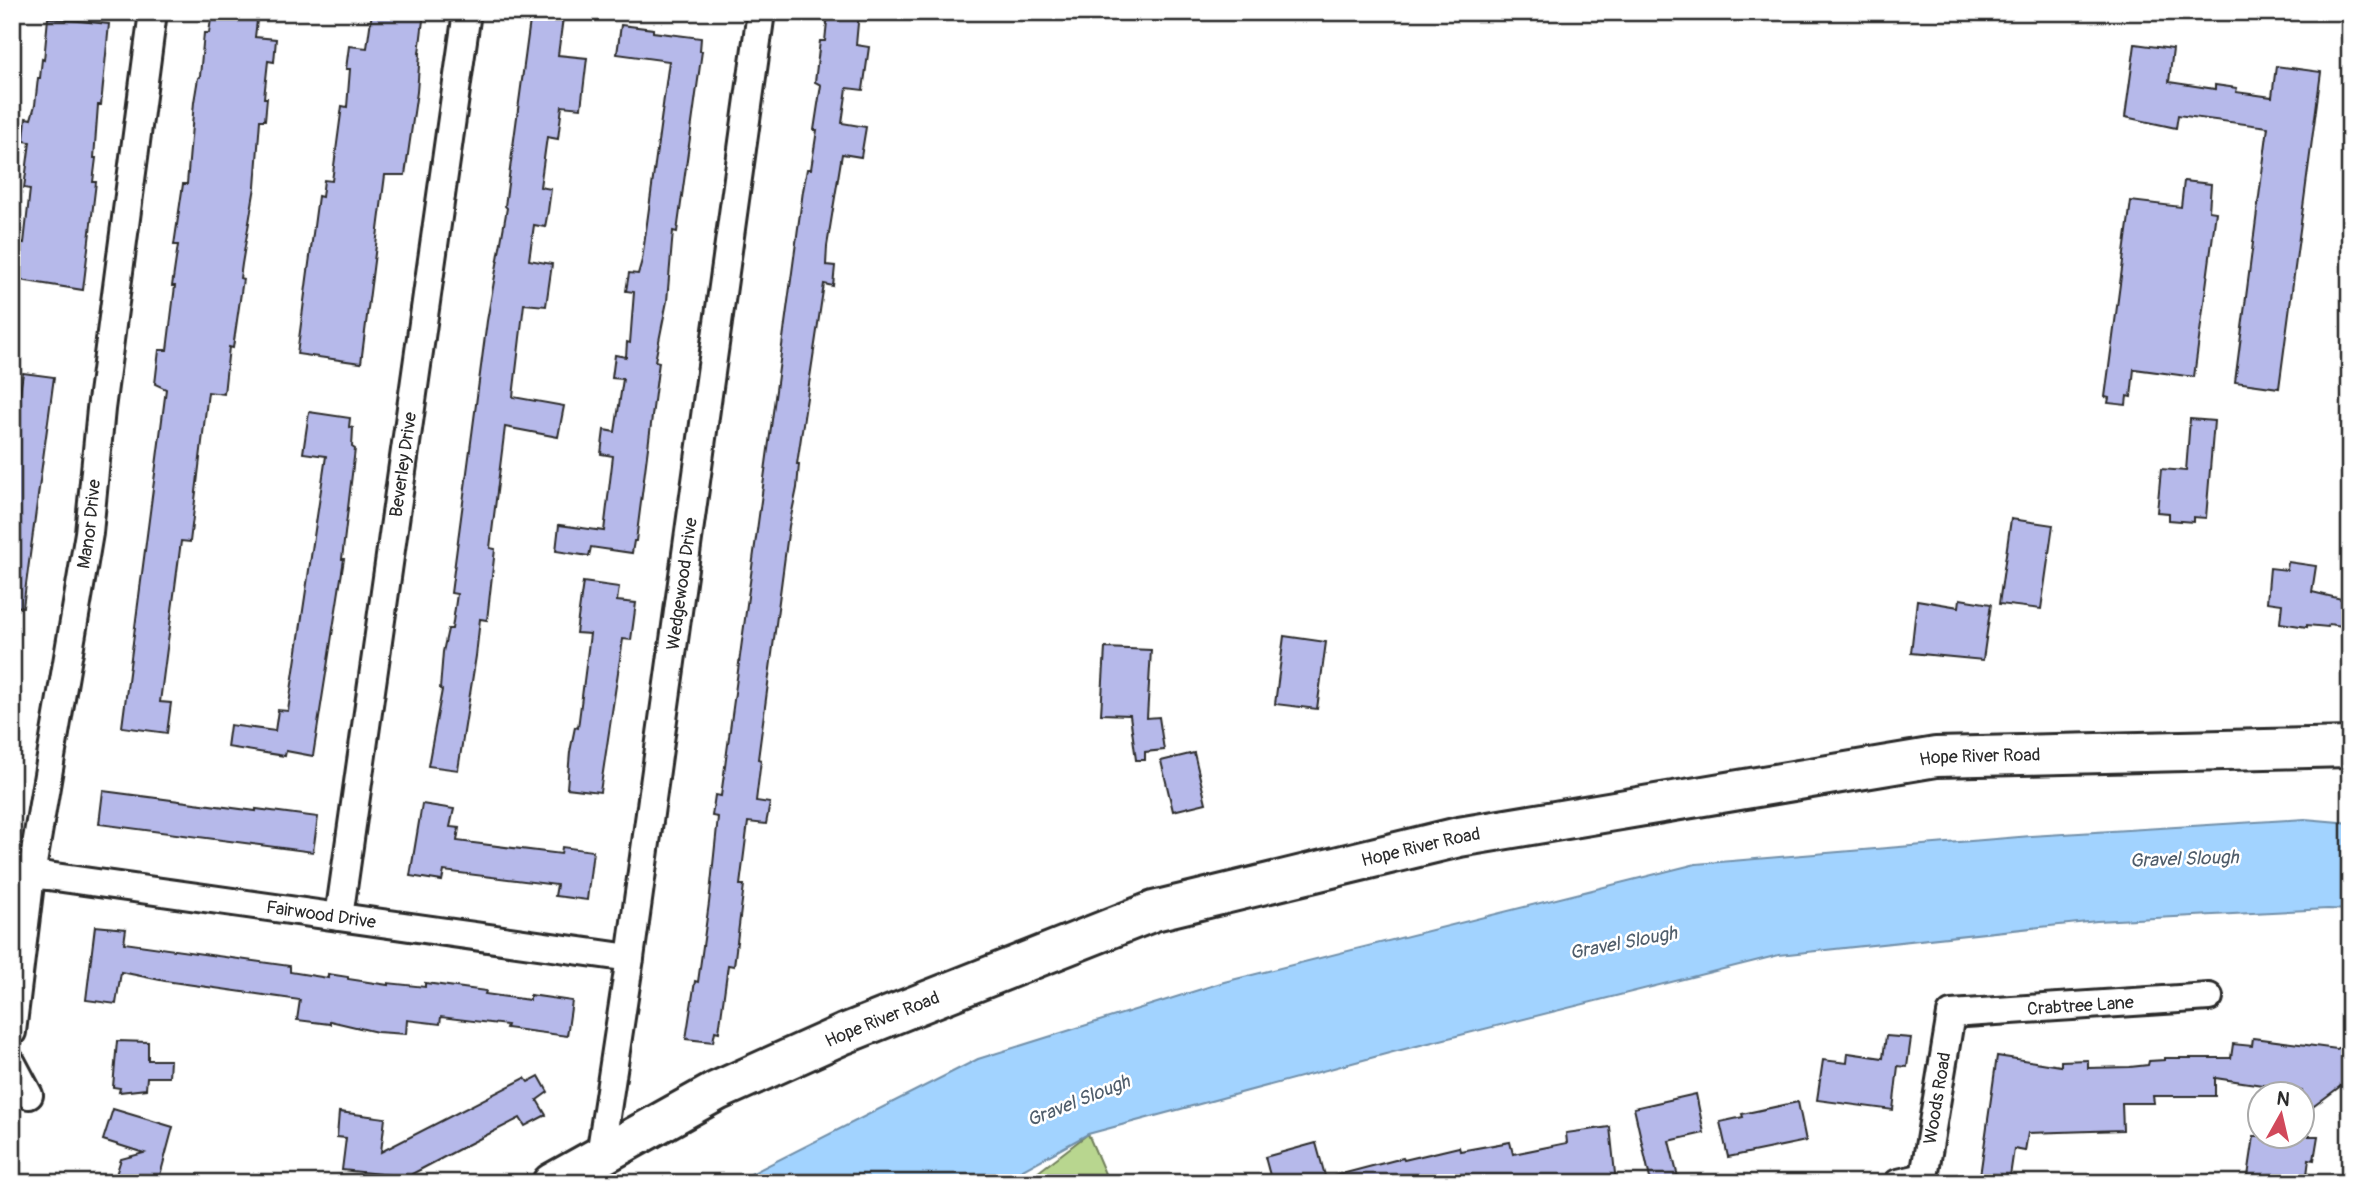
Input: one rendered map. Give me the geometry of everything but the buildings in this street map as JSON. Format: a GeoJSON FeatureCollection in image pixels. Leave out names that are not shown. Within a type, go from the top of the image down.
{"type":"FeatureCollection","features":[{"type":"Feature","properties":{"kind":"street","name":"Manor Drive"},"geometry":{"type":"LineString","coordinates":[[12,1032],[22,874],[89,533],[101,409],[153,12]]}},
{"type":"Feature","properties":{"kind":"street","name":"Beverley Drive"},"geometry":{"type":"LineString","coordinates":[[339,917],[467,12]]}},
{"type":"Feature","properties":{"kind":"street","name":"Wedgewood Drive"},"geometry":{"type":"LineString","coordinates":[[600,1156],[630,958],[761,12]]}},
{"type":"Feature","properties":{"kind":"street","name":"Hope River Road"},"geometry":{"type":"LineString","coordinates":[[552,1183],[717,1091],[844,1034],[1154,911],[1459,837],[1936,757],[2350,747]]}},
{"type":"Feature","properties":{"kind":"street","name":"Fairwood Drive"},"geometry":{"type":"LineString","coordinates":[[22,874],[630,958]]}},
{"type":"Feature","properties":{"kind":"street","name":"Crabtree Lane"},"geometry":{"type":"LineString","coordinates":[[1951,1014],[2209,997]]}},
{"type":"Feature","properties":{"kind":"street","name":"Woods Road"},"geometry":{"type":"LineString","coordinates":[[1924,1180],[1951,1014]]}},
{"type":"Feature","properties":{"kind":"street"},"geometry":{"type":"LineString","coordinates":[[12,1063],[29,1095]]}},
{"type":"Feature","properties":{"kind":"street"},"geometry":{"type":"LineString","coordinates":[[1898,1183],[1924,1180]]}},
{"type":"Feature","properties":{"kind":"green space"},"geometry":{"type":"Polygon","coordinates":[[[1088,1134],[1109,1183],[1024,1183],[1088,1134]]]}},
{"type":"Feature","properties":{"kind":"water","name":"Gravel Slough"},"geometry":{"type":"Polygon","coordinates":[[[2305,819],[2350,823],[2350,910],[2097,921],[1779,955],[1393,1052],[1088,1134],[999,1183],[733,1183],[978,1059],[1224,982],[1696,864],[2031,836],[2305,819]]]}}]}
